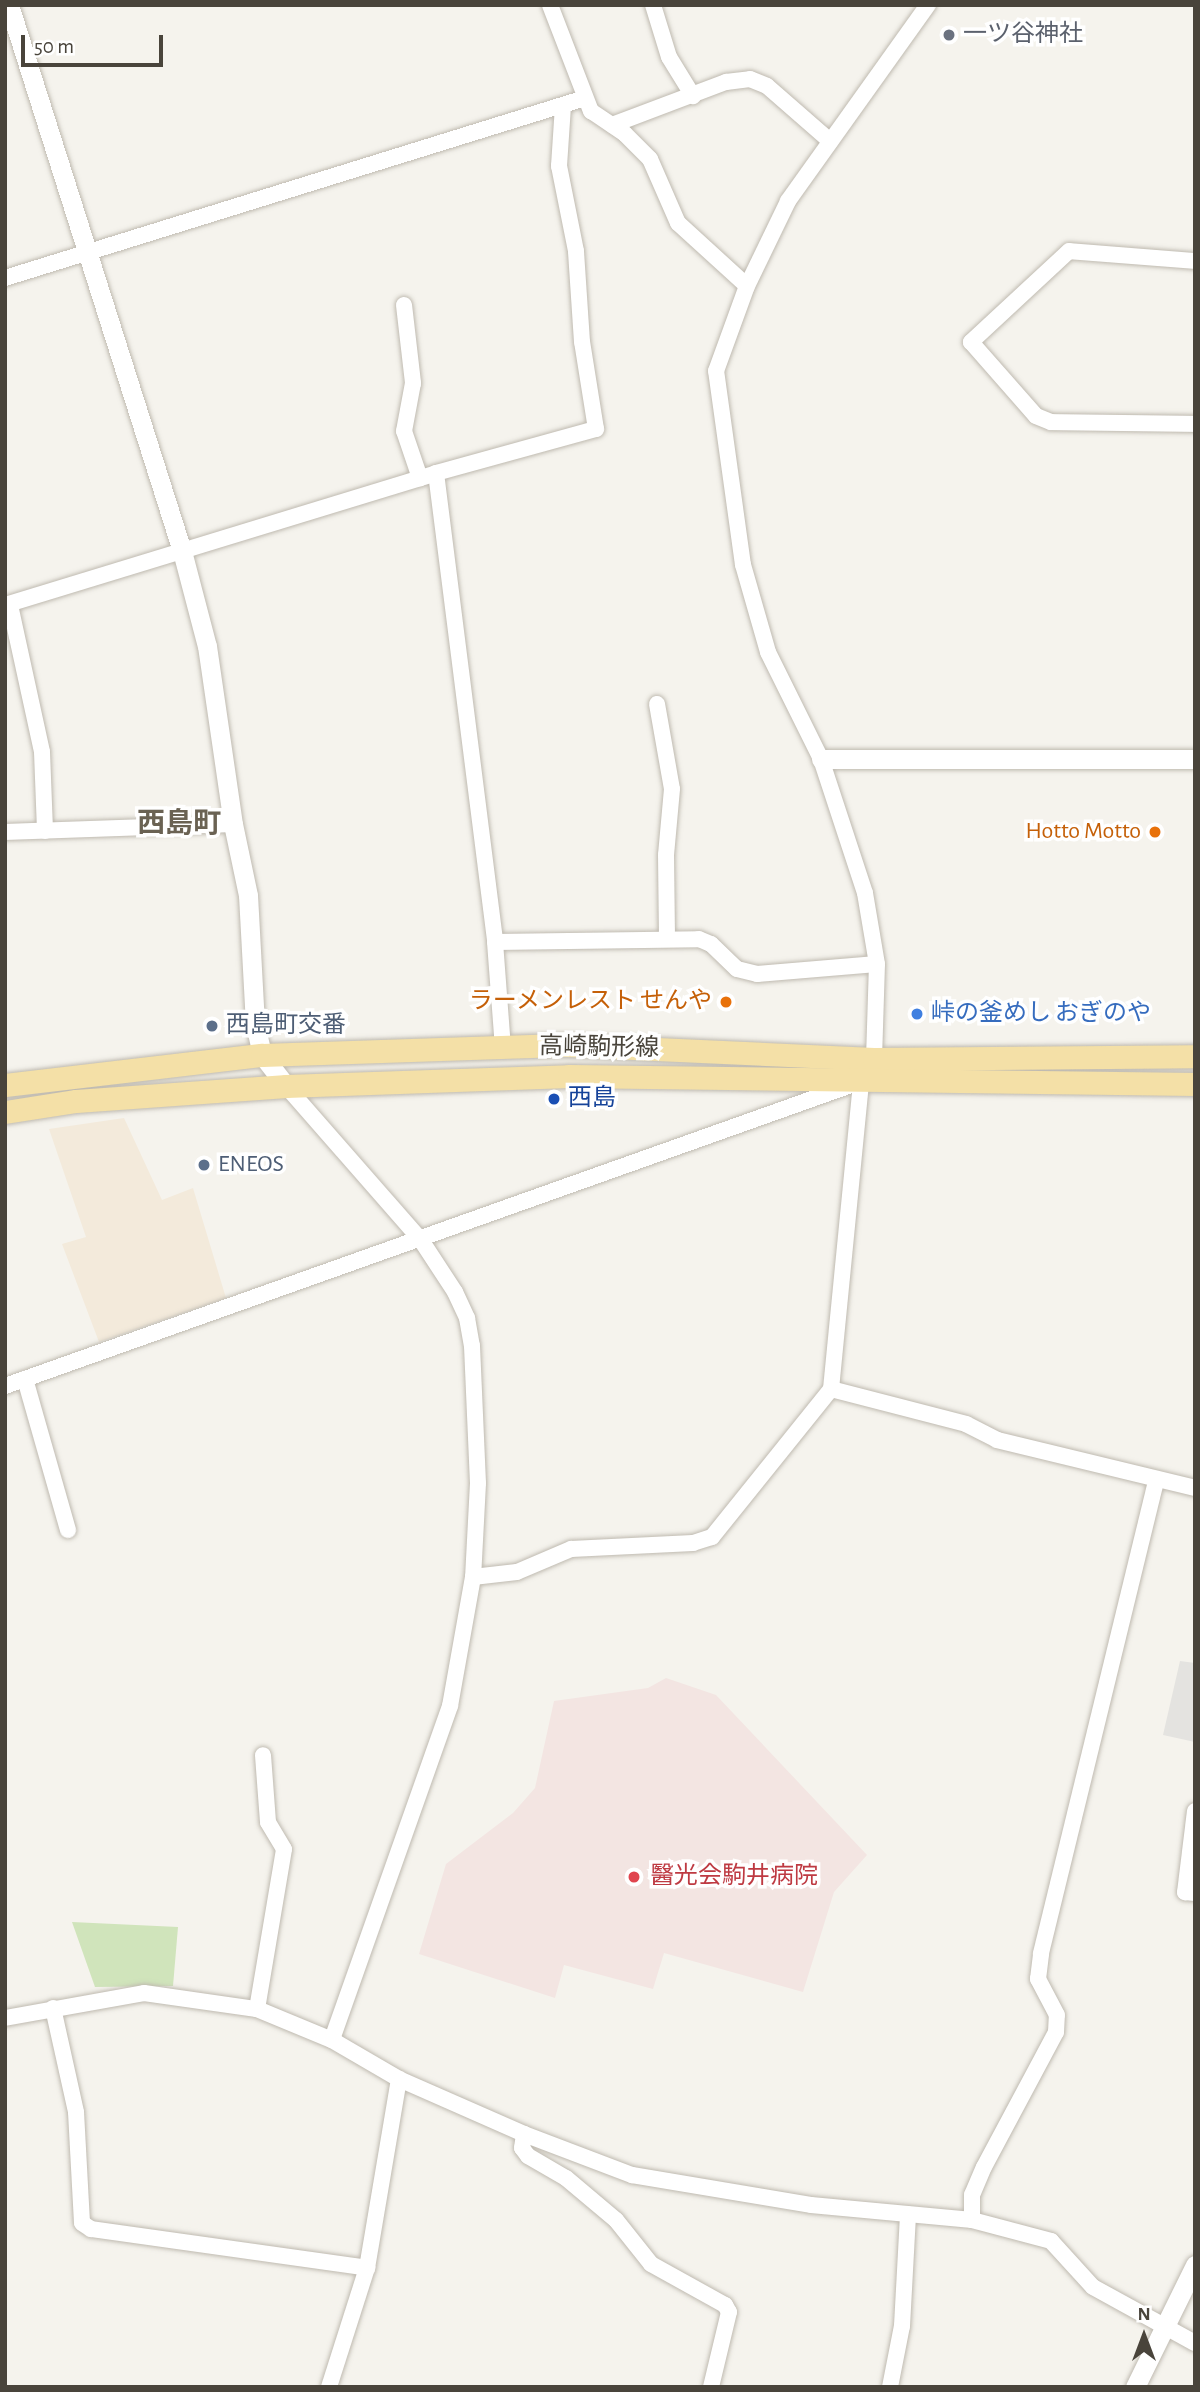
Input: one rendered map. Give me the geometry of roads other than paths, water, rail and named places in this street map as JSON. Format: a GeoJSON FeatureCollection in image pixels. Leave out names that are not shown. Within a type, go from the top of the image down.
{"type":"FeatureCollection","features":[{"type":"Feature","properties":{"kind":"main road","name":"高崎駒形線"},"geometry":{"type":"LineString","coordinates":[[5,1086],[262,1055],[568,1045],[874,1059],[1195,1056]]}},
{"type":"Feature","properties":{"kind":"main road","name":"高崎駒形線"},"geometry":{"type":"LineString","coordinates":[[5,1112],[76,1101],[286,1086],[569,1076],[861,1082],[1195,1084]]}},
{"type":"Feature","properties":{"kind":"street"},"geometry":{"type":"LineString","coordinates":[[550,5],[592,111],[650,159],[678,223],[747,286]]}},
{"type":"Feature","properties":{"kind":"street"},"geometry":{"type":"LineString","coordinates":[[653,5],[669,57],[693,96]]}},
{"type":"Feature","properties":{"kind":"street"},"geometry":{"type":"LineString","coordinates":[[473,1577],[517,1572],[571,1549],[693,1543],[712,1537],[831,1389],[861,1082],[874,1059],[877,964],[865,893],[821,759],[768,652],[743,565],[716,371],[747,286],[783,211],[928,5]]}},
{"type":"Feature","properties":{"kind":"street"},"geometry":{"type":"LineString","coordinates":[[9,13],[182,551],[207,646],[233,824],[248,895],[255,1024],[262,1055],[421,1240],[455,1292],[471,1336],[478,1483],[473,1577],[450,1706],[332,2040]]}},
{"type":"Feature","properties":{"kind":"street"},"geometry":{"type":"LineString","coordinates":[[612,125],[726,82],[757,80],[830,141]]}},
{"type":"Feature","properties":{"kind":"street"},"geometry":{"type":"LineString","coordinates":[[5,278],[585,98]]}},
{"type":"Feature","properties":{"kind":"street"},"geometry":{"type":"LineString","coordinates":[[45,831],[42,752],[7,605],[428,476],[596,429],[582,342],[576,251],[559,166],[563,104]]}},
{"type":"Feature","properties":{"kind":"street"},"geometry":{"type":"LineString","coordinates":[[1195,261],[1069,251],[971,342],[1036,416],[1051,422],[1195,424]]}},
{"type":"Feature","properties":{"kind":"street"},"geometry":{"type":"LineString","coordinates":[[404,305],[413,383],[404,431],[428,476],[495,942],[503,1048]]}},
{"type":"Feature","properties":{"kind":"street"},"geometry":{"type":"LineString","coordinates":[[657,704],[672,789],[666,855],[667,939]]}},
{"type":"Feature","properties":{"kind":"street"},"geometry":{"type":"LineString","coordinates":[[821,759],[1195,759]]}},
{"type":"Feature","properties":{"kind":"street"},"geometry":{"type":"LineString","coordinates":[[5,832],[233,824]]}},
{"type":"Feature","properties":{"kind":"street"},"geometry":{"type":"LineString","coordinates":[[495,942],[699,939],[711,944],[737,970],[757,974],[877,964]]}},
{"type":"Feature","properties":{"kind":"street"},"geometry":{"type":"LineString","coordinates":[[5,1386],[861,1082]]}},
{"type":"Feature","properties":{"kind":"street"},"geometry":{"type":"LineString","coordinates":[[24,1379],[68,1530]]}},
{"type":"Feature","properties":{"kind":"street"},"geometry":{"type":"LineString","coordinates":[[831,1389],[966,1424],[997,1440],[1195,1488]]}},
{"type":"Feature","properties":{"kind":"street"},"geometry":{"type":"LineString","coordinates":[[972,2220],[972,2195],[984,2167],[1056,2032],[1057,2015],[1038,1979],[1041,1953],[1156,1480]]}},
{"type":"Feature","properties":{"kind":"street"},"geometry":{"type":"LineString","coordinates":[[257,2009],[284,1849],[268,1822],[262,1755]]}},
{"type":"Feature","properties":{"kind":"street"},"geometry":{"type":"LineString","coordinates":[[1195,1811],[1185,1892],[1195,1893]]}},
{"type":"Feature","properties":{"kind":"street"},"geometry":{"type":"LineString","coordinates":[[5,2018],[144,1993],[257,2009],[332,2040],[399,2078],[524,2134],[632,2175],[811,2206],[972,2220],[1051,2241],[1093,2287],[1195,2343]]}},
{"type":"Feature","properties":{"kind":"street"},"geometry":{"type":"LineString","coordinates":[[53,2008],[76,2112],[82,2223],[91,2229],[367,2268]]}},
{"type":"Feature","properties":{"kind":"street"},"geometry":{"type":"LineString","coordinates":[[329,2387],[367,2268],[399,2078]]}},
{"type":"Feature","properties":{"kind":"street"},"geometry":{"type":"LineString","coordinates":[[524,2134],[522,2148],[528,2156],[566,2178],[616,2220],[651,2264],[725,2305],[729,2312],[711,2387]]}},
{"type":"Feature","properties":{"kind":"street"},"geometry":{"type":"LineString","coordinates":[[890,2387],[902,2326],[908,2214]]}},
{"type":"Feature","properties":{"kind":"street"},"geometry":{"type":"LineString","coordinates":[[1135,2387],[1195,2264]]}},
{"type":"Feature","properties":{"kind":"place","name":"一ツ谷神社"},"geometry":{"type":"Point","coordinates":[949,35]}},
{"type":"Feature","properties":{"kind":"place","name":"Hotto Motto"},"geometry":{"type":"Point","coordinates":[1155,832]}},
{"type":"Feature","properties":{"kind":"place","name":"ラーメンレスト せんや"},"geometry":{"type":"Point","coordinates":[726,1002]}},
{"type":"Feature","properties":{"kind":"place","name":"峠の釜めし おぎのや"},"geometry":{"type":"Point","coordinates":[917,1014]}},
{"type":"Feature","properties":{"kind":"place","name":"西島町交番"},"geometry":{"type":"Point","coordinates":[212,1026]}},
{"type":"Feature","properties":{"kind":"place","name":"西島"},"geometry":{"type":"Point","coordinates":[554,1099]}},
{"type":"Feature","properties":{"kind":"place","name":"ENEOS"},"geometry":{"type":"Point","coordinates":[204,1165]}},
{"type":"Feature","properties":{"kind":"place","name":"醫光会駒井病院"},"geometry":{"type":"Point","coordinates":[634,1877]}},
{"type":"Feature","properties":{"kind":"district","name":"西島町"},"geometry":{"type":"Point","coordinates":[179,824]}}]}
